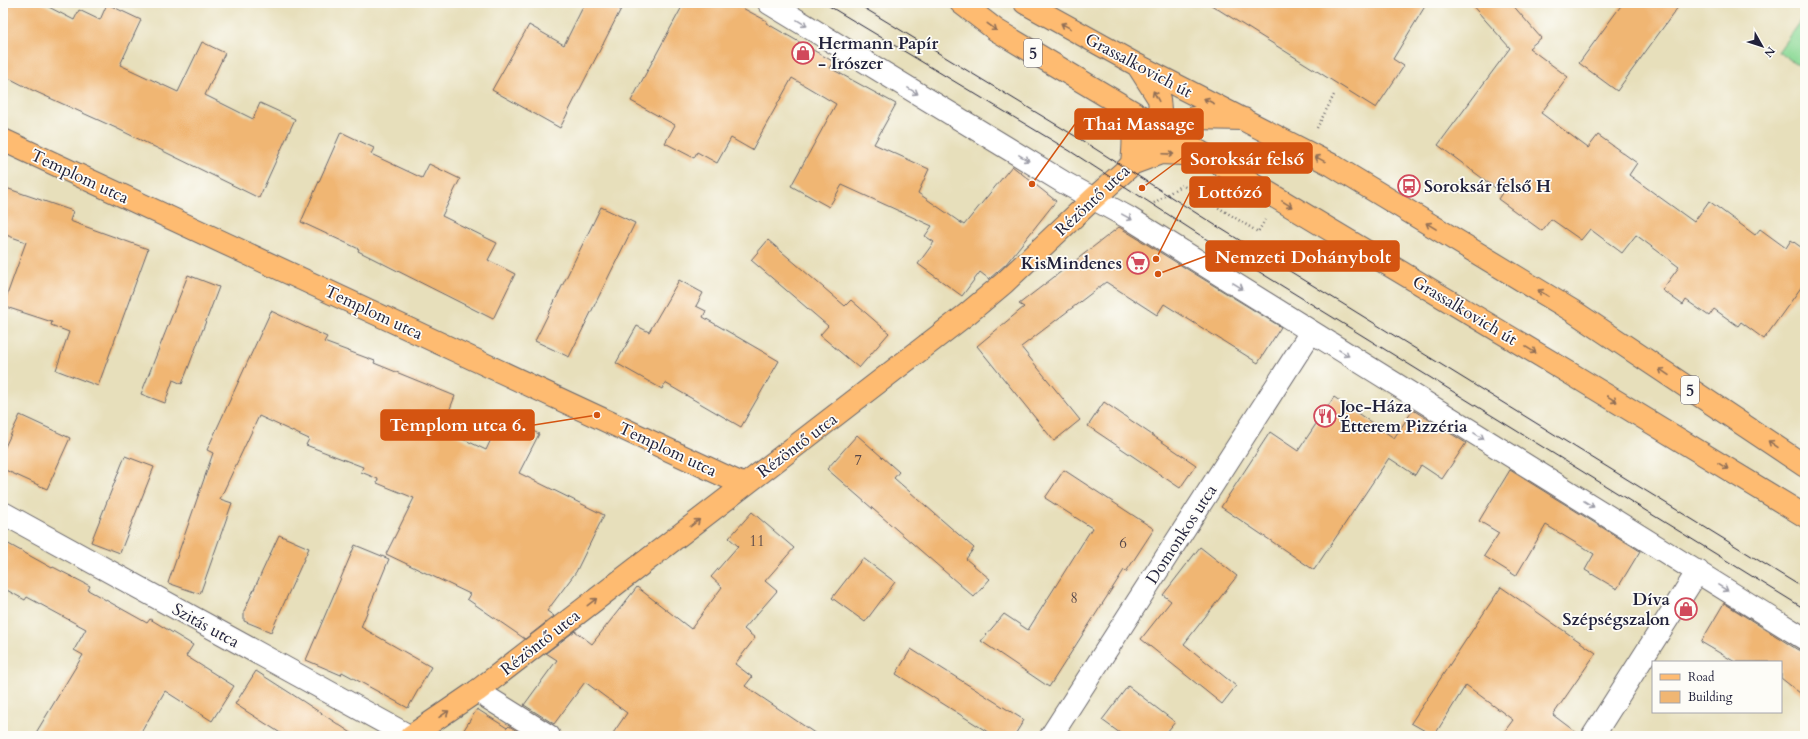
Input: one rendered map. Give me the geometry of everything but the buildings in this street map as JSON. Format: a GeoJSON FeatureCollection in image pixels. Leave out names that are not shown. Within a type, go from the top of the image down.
{"type":"FeatureCollection","features":[{"type":"Feature","properties":{"kind":"main road","name":"Grassalkovich út"},"geometry":{"type":"LineString","coordinates":[[961,3],[996,30],[1585,382],[1805,516]]}},
{"type":"Feature","properties":{"kind":"main road","name":"Grassalkovich út"},"geometry":{"type":"LineString","coordinates":[[1025,3],[1137,65],[1244,119],[1332,166],[1576,313],[1805,466]]}},
{"type":"Feature","properties":{"kind":"main road"},"geometry":{"type":"LineString","coordinates":[[1137,65],[1159,99],[1162,130],[1193,118],[1244,119]]}},
{"type":"Feature","properties":{"kind":"main road"},"geometry":{"type":"LineString","coordinates":[[1108,98],[1129,121],[1135,138],[1132,163],[1161,154],[1205,156]]}},
{"type":"Feature","properties":{"kind":"main road","name":"Rézöntő utca"},"geometry":{"type":"LineString","coordinates":[[410,736],[477,691],[968,314],[1004,283],[1132,163],[1162,130]]}},
{"type":"Feature","properties":{"kind":"main road","name":"Templom utca"},"geometry":{"type":"LineString","coordinates":[[3,140],[744,485]]}},
{"type":"Feature","properties":{"kind":"street"},"geometry":{"type":"LineString","coordinates":[[769,3],[1093,199],[1130,218],[1805,639]]}},
{"type":"Feature","properties":{"kind":"street","name":"Domonkos utca"},"geometry":{"type":"LineString","coordinates":[[1051,736],[1311,332]]}},
{"type":"Feature","properties":{"kind":"street","name":"Szitás utca"},"geometry":{"type":"LineString","coordinates":[[3,513],[410,736]]}},
{"type":"Feature","properties":{"kind":"street"},"geometry":{"type":"LineString","coordinates":[[1593,736],[1698,571]]}},
{"type":"Feature","properties":{"kind":"street"},"geometry":{"type":"LineString","coordinates":[[477,691],[549,736]]}},
{"type":"Feature","properties":{"kind":"green space"},"geometry":{"type":"Polygon","coordinates":[[[1805,14],[1805,69],[1778,52],[1805,14]]]}},
{"type":"Feature","properties":{"kind":"tram line"},"geometry":{"type":"LineString","coordinates":[[824,3],[1070,151],[1206,239],[1805,609]]}},
{"type":"Feature","properties":{"kind":"tram line"},"geometry":{"type":"LineString","coordinates":[[856,3],[1075,136],[1215,225],[1805,589]]}},
{"type":"Feature","properties":{"kind":"place","name":"Hermann Papír - Írószer"},"geometry":{"type":"Point","coordinates":[803,53]}},
{"type":"Feature","properties":{"kind":"place","name":"Thai Massage"},"geometry":{"type":"Point","coordinates":[1032,184]}},
{"type":"Feature","properties":{"kind":"place","name":"Soroksár felső H"},"geometry":{"type":"Point","coordinates":[1409,186]}},
{"type":"Feature","properties":{"kind":"place","name":"Soroksár felső"},"geometry":{"type":"Point","coordinates":[1142,188]}},
{"type":"Feature","properties":{"kind":"place","name":"Lottózó"},"geometry":{"type":"Point","coordinates":[1156,259]}},
{"type":"Feature","properties":{"kind":"place","name":"KisMindenes"},"geometry":{"type":"Point","coordinates":[1138,263]}},
{"type":"Feature","properties":{"kind":"place","name":"Nemzeti Dohánybolt"},"geometry":{"type":"Point","coordinates":[1158,274]}},
{"type":"Feature","properties":{"kind":"place","name":"Templom utca 6."},"geometry":{"type":"Point","coordinates":[597,415]}},
{"type":"Feature","properties":{"kind":"place","name":"Joe-Háza Étterem Pizzéria"},"geometry":{"type":"Point","coordinates":[1325,416]}},
{"type":"Feature","properties":{"kind":"place","name":"Díva Szépségszalon"},"geometry":{"type":"Point","coordinates":[1686,609]}}]}
